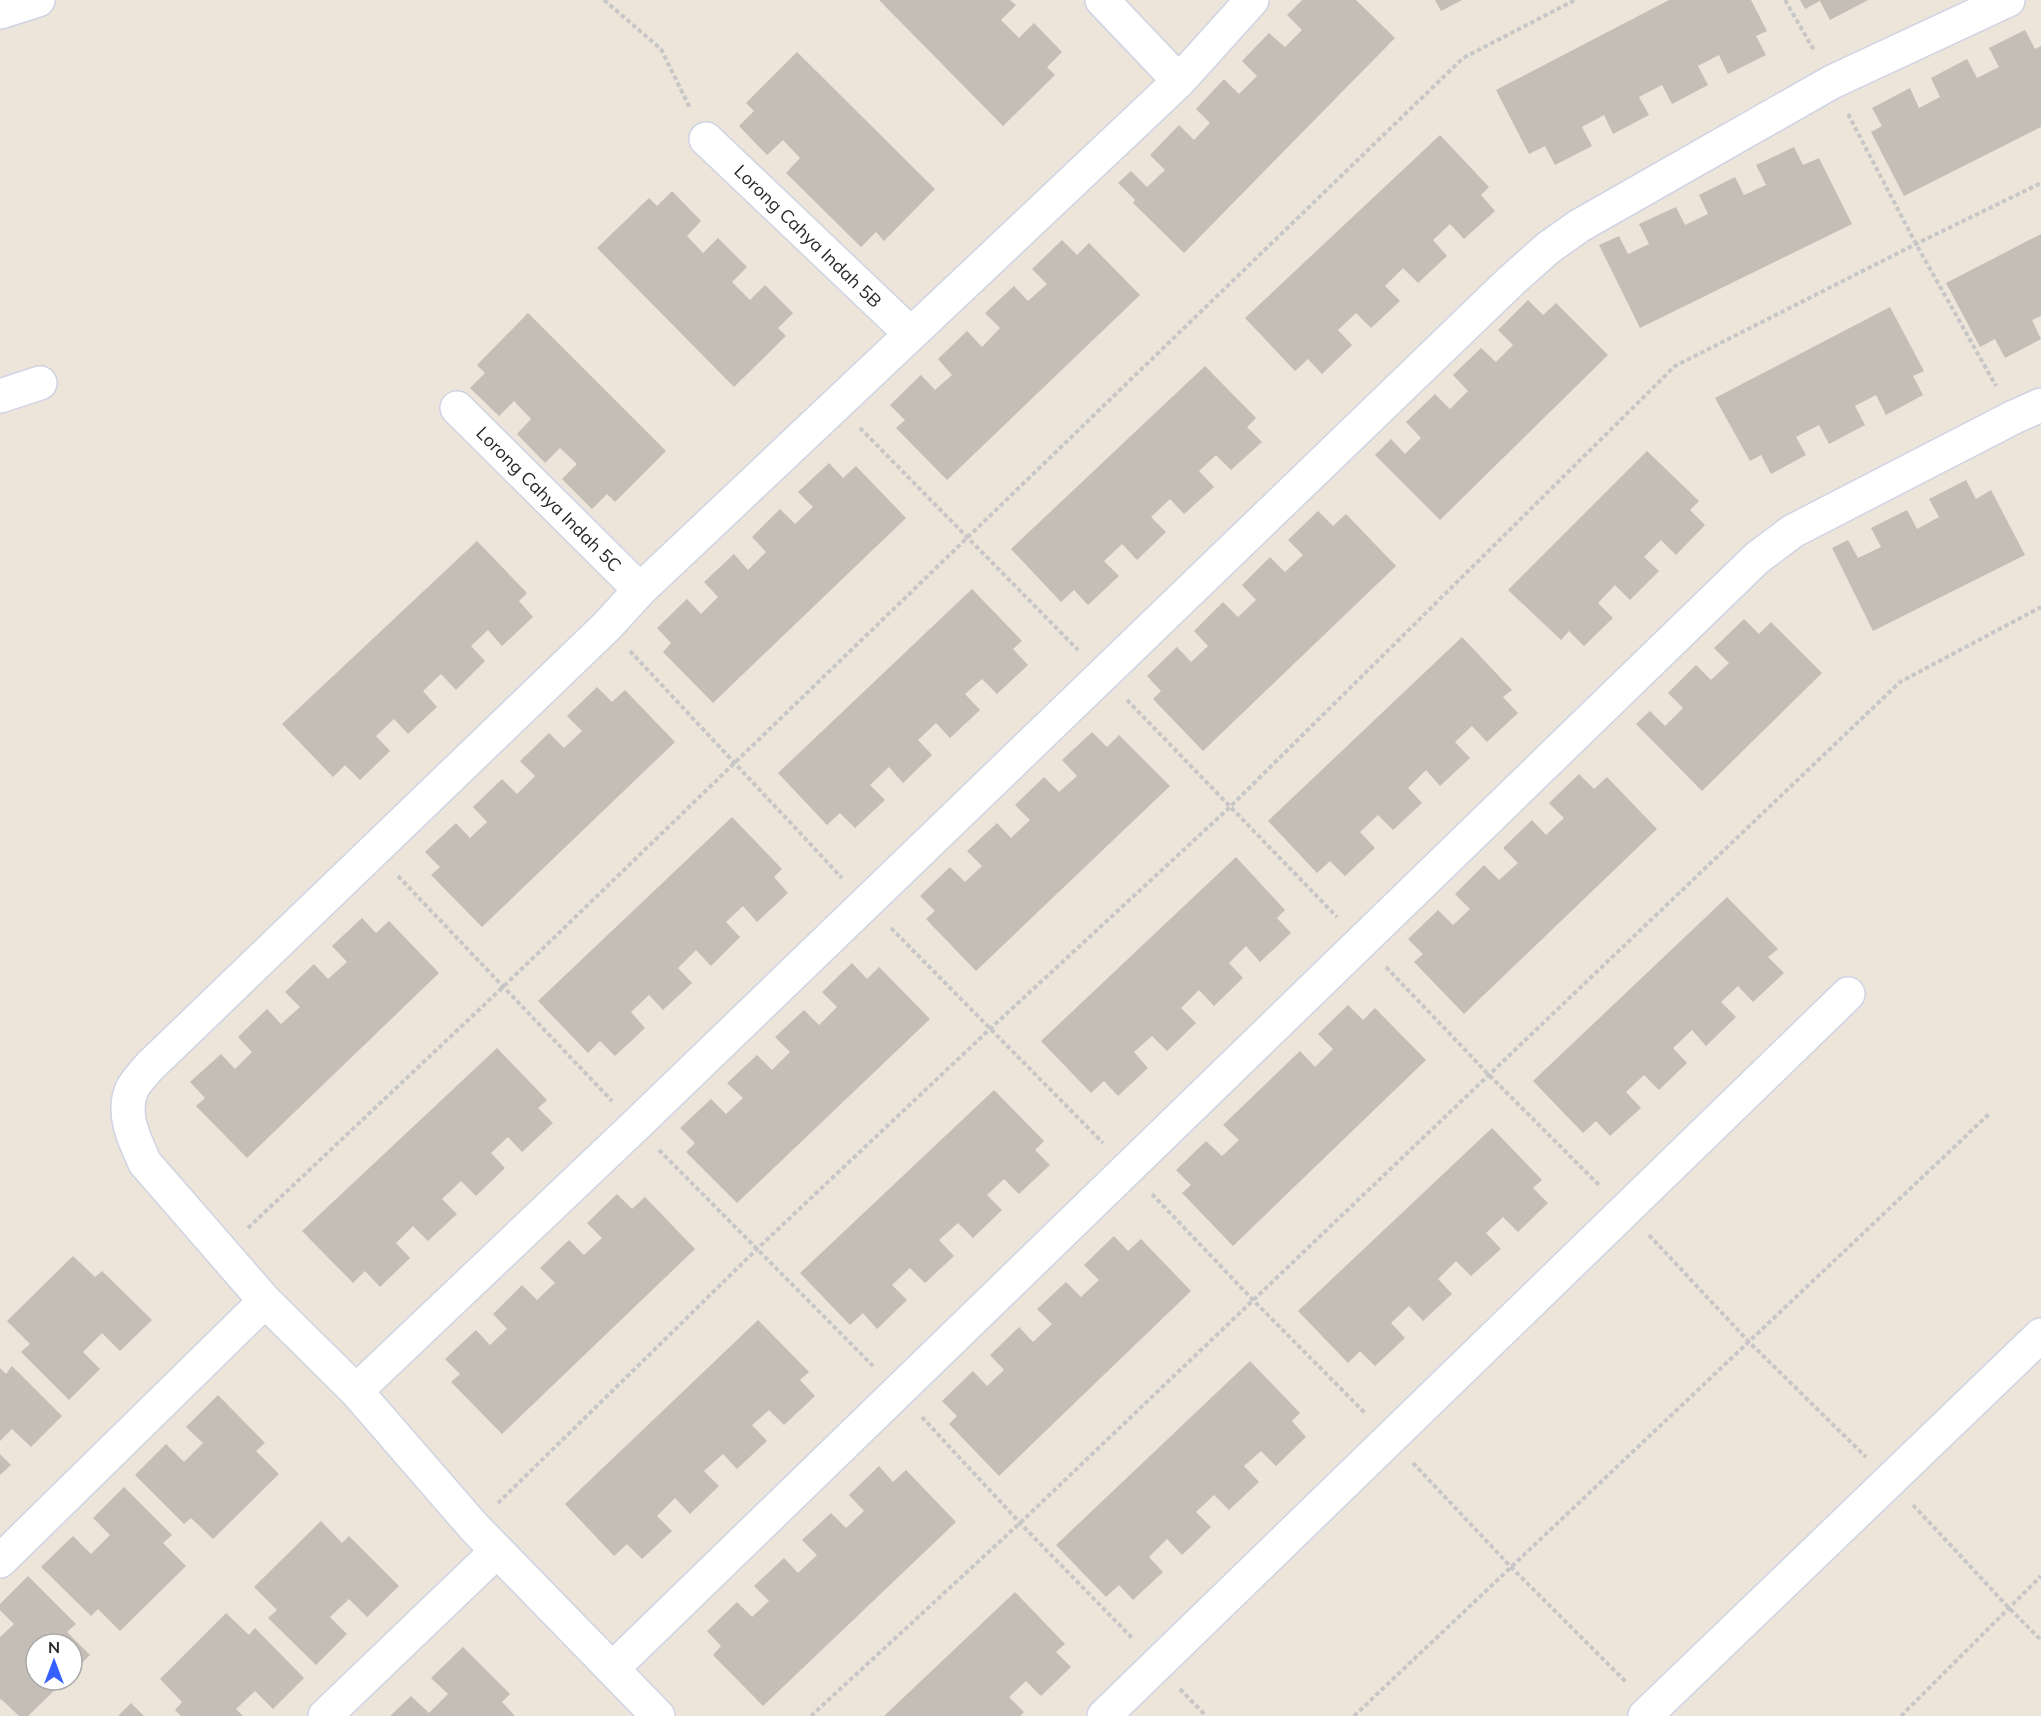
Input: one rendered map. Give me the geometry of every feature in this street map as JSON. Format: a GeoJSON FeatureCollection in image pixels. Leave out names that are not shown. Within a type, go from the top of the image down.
{"type":"FeatureCollection","features":[{"type":"Feature","properties":{"kind":"street"},"geometry":{"type":"LineString","coordinates":[[0,12],[38,0]]}},
{"type":"Feature","properties":{"kind":"street"},"geometry":{"type":"LineString","coordinates":[[1102,0],[1179,81]]}},
{"type":"Feature","properties":{"kind":"street"},"geometry":{"type":"LineString","coordinates":[[658,1716],[474,1527],[356,1391],[266,1301],[145,1163],[133,1137],[128,1114],[132,1088],[150,1066],[607,626],[640,590],[1179,81],[1252,0]]}},
{"type":"Feature","properties":{"kind":"street"},"geometry":{"type":"LineString","coordinates":[[356,1391],[1104,676],[1503,288],[1548,248],[1580,226],[1832,82],[2008,0]]}},
{"type":"Feature","properties":{"kind":"street","name":"Lorong Cahya Indah 5B"},"geometry":{"type":"LineString","coordinates":[[706,139],[911,334]]}},
{"type":"Feature","properties":{"kind":"street"},"geometry":{"type":"LineString","coordinates":[[0,396],[40,383]]}},
{"type":"Feature","properties":{"kind":"street","name":"Lorong Cahya Indah 5C"},"geometry":{"type":"LineString","coordinates":[[457,408],[640,590]]}},
{"type":"Feature","properties":{"kind":"street"},"geometry":{"type":"LineString","coordinates":[[612,1669],[1757,558],[1793,531],[2027,411]]}},
{"type":"Feature","properties":{"kind":"street"},"geometry":{"type":"LineString","coordinates":[[1104,1716],[1848,994]]}},
{"type":"Feature","properties":{"kind":"street"},"geometry":{"type":"LineString","coordinates":[[0,1561],[266,1301]]}},
{"type":"Feature","properties":{"kind":"street"},"geometry":{"type":"LineString","coordinates":[[1645,1716],[2041,1335]]}},
{"type":"Feature","properties":{"kind":"street"},"geometry":{"type":"LineString","coordinates":[[325,1716],[497,1551]]}},
{"type":"Feature","properties":{"kind":"path"},"geometry":{"type":"LineString","coordinates":[[604,0],[661,49],[706,139]]}},
{"type":"Feature","properties":{"kind":"path"},"geometry":{"type":"LineString","coordinates":[[224,1251],[495,995],[1463,58],[1575,0]]}},
{"type":"Feature","properties":{"kind":"path"},"geometry":{"type":"LineString","coordinates":[[1785,0],[1832,82],[1916,244],[2027,411]]}},
{"type":"Feature","properties":{"kind":"path"},"geometry":{"type":"LineString","coordinates":[[474,1527],[766,1240],[1230,807],[1675,366],[2041,183]]}},
{"type":"Feature","properties":{"kind":"path"},"geometry":{"type":"LineString","coordinates":[[837,404],[1104,676],[1489,1075],[1626,1211],[1749,1342],[1890,1480],[2041,1640]]}},
{"type":"Feature","properties":{"kind":"path"},"geometry":{"type":"LineString","coordinates":[[811,1716],[1020,1523],[1900,682],[2041,607]]}},
{"type":"Feature","properties":{"kind":"path"},"geometry":{"type":"LineString","coordinates":[[1354,1716],[1989,1114]]}},
{"type":"Feature","properties":{"kind":"path"},"geometry":{"type":"LineString","coordinates":[[898,1392],[1020,1523],[1206,1716]]}},
{"type":"Feature","properties":{"kind":"path"},"geometry":{"type":"LineString","coordinates":[[1900,1716],[2041,1576]]}},
{"type":"Feature","properties":{"kind":"building"},"geometry":{"type":"Polygon","coordinates":[[[879,0],[1010,0],[1016,5],[1001,20],[1019,38],[1034,23],[1062,52],[1047,67],[1055,75],[1003,126],[879,0]]]}},
{"type":"Feature","properties":{"kind":"building"},"geometry":{"type":"Polygon","coordinates":[[[1302,0],[1356,0],[1395,38],[1184,253],[1133,203],[1135,200],[1118,183],[1131,171],[1147,187],[1165,170],[1150,155],[1179,125],[1194,140],[1210,123],[1196,109],[1224,79],[1239,94],[1257,76],[1242,61],[1269,33],[1285,47],[1302,30],[1287,15],[1302,0]]]}},
{"type":"Feature","properties":{"kind":"building"},"geometry":{"type":"Polygon","coordinates":[[[1435,0],[1462,0],[1441,11],[1435,0]]]}},
{"type":"Feature","properties":{"kind":"building"},"geometry":{"type":"Polygon","coordinates":[[[1669,0],[1751,0],[1767,31],[1756,36],[1766,55],[1728,74],[1719,55],[1698,66],[1708,85],[1672,104],[1662,85],[1639,97],[1649,115],[1613,134],[1604,115],[1582,127],[1592,146],[1555,165],[1545,146],[1529,154],[1496,90],[1669,0]]]}},
{"type":"Feature","properties":{"kind":"building"},"geometry":{"type":"Polygon","coordinates":[[[1800,0],[1868,0],[1830,20],[1820,1],[1805,9],[1800,0]]]}},
{"type":"Feature","properties":{"kind":"building"},"geometry":{"type":"Polygon","coordinates":[[[2025,30],[2035,49],[2041,46],[2041,127],[1904,196],[1871,132],[1882,126],[1872,108],[1910,88],[1919,108],[1940,97],[1931,78],[1967,59],[1977,78],[1999,67],[1989,48],[2025,30]]]}},
{"type":"Feature","properties":{"kind":"building"},"geometry":{"type":"Polygon","coordinates":[[[797,52],[935,189],[884,241],[876,232],[861,247],[786,173],[800,158],[783,140],[767,155],[739,126],[754,111],[746,103],[797,52]]]}},
{"type":"Feature","properties":{"kind":"building"},"geometry":{"type":"Polygon","coordinates":[[[1440,135],[1489,187],[1481,195],[1495,211],[1464,239],[1450,224],[1433,240],[1447,256],[1418,283],[1403,268],[1385,286],[1400,301],[1371,328],[1356,313],[1338,330],[1352,345],[1322,374],[1308,359],[1295,371],[1245,318],[1440,135]]]}},
{"type":"Feature","properties":{"kind":"building"},"geometry":{"type":"Polygon","coordinates":[[[1794,147],[1803,165],[1819,158],[1852,224],[1640,328],[1599,245],[1619,236],[1628,254],[1649,244],[1639,224],[1676,207],[1685,225],[1708,214],[1699,195],[1735,177],[1744,195],[1766,185],[1756,165],[1794,147]]]}},
{"type":"Feature","properties":{"kind":"building"},"geometry":{"type":"Polygon","coordinates":[[[672,191],[701,221],[687,236],[703,253],[718,238],[747,267],[732,282],[750,300],[765,285],[793,313],[778,328],[786,336],[734,387],[597,248],[649,198],[657,206],[672,191]]]}},
{"type":"Feature","properties":{"kind":"building"},"geometry":{"type":"Polygon","coordinates":[[[2041,234],[2041,316],[2032,320],[2041,339],[2005,358],[1995,339],[1980,347],[1946,283],[2041,234]]]}},
{"type":"Feature","properties":{"kind":"building"},"geometry":{"type":"Polygon","coordinates":[[[1062,240],[1077,255],[1089,243],[1140,295],[947,480],[896,428],[905,420],[890,405],[921,375],[935,390],[952,375],[938,359],[967,331],[982,347],[1000,328],[985,313],[1014,286],[1028,301],[1047,284],[1032,269],[1062,240]]]}},
{"type":"Feature","properties":{"kind":"building"},"geometry":{"type":"Polygon","coordinates":[[[1528,300],[1543,315],[1556,303],[1608,355],[1440,520],[1375,455],[1391,439],[1405,454],[1421,438],[1406,422],[1435,394],[1450,409],[1468,391],[1453,375],[1481,348],[1496,362],[1513,345],[1498,330],[1528,300]]]}},
{"type":"Feature","properties":{"kind":"building"},"geometry":{"type":"Polygon","coordinates":[[[1890,307],[1924,371],[1913,376],[1923,395],[1886,415],[1876,395],[1855,406],[1865,425],[1829,444],[1819,425],[1796,437],[1806,455],[1771,474],[1761,455],[1750,461],[1715,398],[1890,307]]]}},
{"type":"Feature","properties":{"kind":"building"},"geometry":{"type":"Polygon","coordinates":[[[528,313],[666,451],[615,502],[607,494],[592,509],[562,479],[577,464],[560,448],[545,463],[517,434],[531,419],[514,401],[499,416],[470,388],[485,373],[477,365],[528,313]]]}},
{"type":"Feature","properties":{"kind":"building"},"geometry":{"type":"Polygon","coordinates":[[[1205,366],[1256,418],[1247,427],[1262,442],[1231,470],[1216,455],[1199,471],[1214,487],[1184,514],[1170,499],[1151,517],[1166,532],[1137,560],[1122,544],[1104,561],[1119,576],[1088,605],[1074,590],[1061,602],[1011,549],[1205,366]]]}},
{"type":"Feature","properties":{"kind":"building"},"geometry":{"type":"Polygon","coordinates":[[[1647,451],[1699,501],[1690,510],[1705,525],[1676,555],[1661,540],[1644,557],[1659,571],[1630,600],[1615,585],[1598,603],[1613,618],[1584,646],[1569,631],[1561,640],[1508,590],[1647,451]]]}},
{"type":"Feature","properties":{"kind":"building"},"geometry":{"type":"Polygon","coordinates":[[[829,463],[843,478],[856,466],[906,518],[713,703],[663,652],[671,643],[657,628],[687,599],[701,614],[718,597],[704,582],[734,554],[748,570],[766,552],[752,537],[780,509],[795,524],[813,507],[798,492],[829,463]]]}},
{"type":"Feature","properties":{"kind":"building"},"geometry":{"type":"Polygon","coordinates":[[[1966,480],[1976,499],[1991,490],[2025,555],[1873,631],[1832,548],[1848,540],[1858,558],[1881,547],[1871,528],[1907,510],[1917,529],[1939,517],[1929,499],[1966,480]]]}},
{"type":"Feature","properties":{"kind":"building"},"geometry":{"type":"Polygon","coordinates":[[[1318,511],[1333,526],[1346,514],[1396,566],[1203,751],[1153,699],[1161,691],[1147,676],[1177,647],[1191,662],[1208,646],[1194,631],[1223,602],[1238,617],[1256,600],[1242,585],[1270,557],[1285,572],[1303,555],[1288,540],[1318,511]]]}},
{"type":"Feature","properties":{"kind":"building"},"geometry":{"type":"Polygon","coordinates":[[[477,541],[527,593],[519,601],[533,617],[502,646],[488,630],[471,646],[485,661],[456,690],[441,674],[423,691],[437,707],[408,734],[394,719],[376,736],[390,751],[360,780],[345,765],[333,777],[282,724],[477,541]]]}},
{"type":"Feature","properties":{"kind":"building"},"geometry":{"type":"Polygon","coordinates":[[[972,589],[1022,641],[1013,649],[1028,665],[997,694],[982,679],[965,694],[980,710],[950,738],[936,723],[918,740],[932,755],[903,783],[889,767],[870,785],[885,800],[855,828],[840,813],[827,825],[778,773],[972,589]]]}},
{"type":"Feature","properties":{"kind":"building"},"geometry":{"type":"Polygon","coordinates":[[[1744,619],[1759,634],[1771,622],[1822,673],[1702,791],[1636,724],[1650,711],[1665,726],[1683,708],[1668,693],[1696,665],[1711,680],[1729,663],[1714,648],[1744,619]]]}},
{"type":"Feature","properties":{"kind":"building"},"geometry":{"type":"Polygon","coordinates":[[[1462,637],[1512,690],[1503,697],[1518,713],[1487,742],[1472,726],[1455,742],[1470,758],[1440,786],[1426,770],[1408,788],[1422,803],[1393,830],[1378,815],[1360,832],[1375,848],[1345,876],[1330,861],[1317,873],[1268,821],[1462,637]]]}},
{"type":"Feature","properties":{"kind":"building"},"geometry":{"type":"Polygon","coordinates":[[[597,687],[612,702],[625,690],[675,742],[482,927],[431,875],[440,867],[425,852],[456,823],[470,838],[487,822],[473,807],[502,779],[517,794],[535,776],[520,761],[549,733],[564,748],[582,731],[567,716],[597,687]]]}},
{"type":"Feature","properties":{"kind":"building"},"geometry":{"type":"Polygon","coordinates":[[[1092,732],[1107,747],[1119,735],[1170,786],[976,971],[926,919],[935,911],[920,896],[950,867],[965,882],[982,866],[967,851],[997,823],[1011,838],[1030,820],[1015,805],[1044,777],[1059,792],[1077,776],[1062,760],[1092,732]]]}},
{"type":"Feature","properties":{"kind":"building"},"geometry":{"type":"Polygon","coordinates":[[[1579,774],[1594,789],[1607,777],[1657,829],[1464,1014],[1414,962],[1423,954],[1408,939],[1438,910],[1453,925],[1470,909],[1455,894],[1484,865],[1499,880],[1518,863],[1503,848],[1532,820],[1546,835],[1564,818],[1549,803],[1579,774]]]}},
{"type":"Feature","properties":{"kind":"building"},"geometry":{"type":"Polygon","coordinates":[[[732,817],[782,869],[774,877],[788,893],[757,922],[743,906],[726,922],[740,937],[711,966],[696,950],[678,968],[692,983],[663,1010],[649,995],[631,1012],[645,1028],[615,1056],[600,1041],[588,1053],[538,1001],[732,817]]]}},
{"type":"Feature","properties":{"kind":"building"},"geometry":{"type":"Polygon","coordinates":[[[1236,857],[1285,910],[1277,918],[1291,933],[1260,962],[1246,946],[1229,963],[1243,978],[1214,1006],[1199,990],[1181,1008],[1196,1023],[1167,1051],[1152,1036],[1134,1052],[1148,1068],[1118,1096],[1104,1081],[1091,1093],[1041,1041],[1236,857]]]}},
{"type":"Feature","properties":{"kind":"building"},"geometry":{"type":"Polygon","coordinates":[[[1727,897],[1778,949],[1768,957],[1784,973],[1753,1002],[1738,986],[1721,1002],[1736,1017],[1706,1046],[1692,1030],[1673,1048],[1687,1063],[1659,1090],[1644,1075],[1626,1092],[1641,1108],[1610,1136],[1596,1121],[1583,1133],[1533,1081],[1727,897]]]}},
{"type":"Feature","properties":{"kind":"building"},"geometry":{"type":"Polygon","coordinates":[[[362,918],[376,933],[389,921],[439,973],[247,1158],[196,1106],[205,1098],[190,1082],[221,1054],[235,1069],[252,1052],[238,1037],[267,1009],[281,1024],[300,1007],[285,992],[314,964],[328,979],[347,962],[332,946],[362,918]]]}},
{"type":"Feature","properties":{"kind":"building"},"geometry":{"type":"Polygon","coordinates":[[[852,963],[867,979],[879,967],[930,1019],[737,1203],[686,1152],[695,1143],[680,1128],[711,1099],[726,1114],[743,1098],[727,1083],[757,1055],[772,1070],[790,1052],[775,1037],[804,1010],[819,1025],[837,1007],[822,992],[852,963]]]}},
{"type":"Feature","properties":{"kind":"building"},"geometry":{"type":"Polygon","coordinates":[[[1348,1005],[1363,1020],[1375,1008],[1426,1060],[1233,1246],[1182,1193],[1191,1185],[1176,1170],[1206,1141],[1222,1156],[1239,1140],[1223,1125],[1300,1051],[1315,1067],[1333,1049],[1318,1034],[1348,1005]]]}},
{"type":"Feature","properties":{"kind":"building"},"geometry":{"type":"Polygon","coordinates":[[[497,1048],[547,1100],[538,1108],[553,1123],[522,1152],[508,1137],[491,1153],[505,1168],[476,1196],[461,1181],[442,1199],[457,1214],[428,1241],[413,1226],[396,1243],[410,1258],[380,1287],[365,1271],[353,1283],[302,1231],[497,1048]]]}},
{"type":"Feature","properties":{"kind":"building"},"geometry":{"type":"Polygon","coordinates":[[[994,1090],[1044,1141],[1035,1150],[1050,1165],[1019,1194],[1004,1179],[987,1195],[1002,1210],[973,1238],[958,1223],[939,1240],[954,1256],[925,1283],[910,1268],[892,1285],[907,1300],[877,1329],[863,1313],[850,1325],[800,1273],[994,1090]]]}},
{"type":"Feature","properties":{"kind":"building"},"geometry":{"type":"Polygon","coordinates":[[[1492,1128],[1542,1180],[1533,1188],[1548,1203],[1518,1232],[1503,1217],[1486,1233],[1501,1249],[1471,1276],[1456,1261],[1438,1279],[1452,1294],[1423,1321],[1409,1306],[1391,1323],[1405,1338],[1375,1366],[1360,1351],[1348,1363],[1298,1311],[1492,1128]]]}},
{"type":"Feature","properties":{"kind":"building"},"geometry":{"type":"Polygon","coordinates":[[[617,1194],[632,1209],[645,1197],[695,1249],[502,1434],[451,1382],[460,1374],[445,1359],[476,1330],[490,1345],[507,1329],[493,1314],[522,1285],[537,1300],[555,1283],[540,1268],[569,1240],[584,1255],[602,1238],[587,1223],[617,1194]]]}},
{"type":"Feature","properties":{"kind":"building"},"geometry":{"type":"Polygon","coordinates":[[[1114,1236],[1128,1251],[1141,1239],[1191,1291],[999,1476],[949,1424],[957,1416],[942,1401],[973,1371],[987,1386],[1004,1370],[990,1355],[1019,1327],[1033,1342],[1052,1324],[1037,1309],[1066,1282],[1081,1297],[1099,1280],[1084,1265],[1114,1236]]]}},
{"type":"Feature","properties":{"kind":"building"},"geometry":{"type":"Polygon","coordinates":[[[73,1256],[95,1277],[102,1271],[152,1320],[120,1351],[102,1333],[83,1352],[100,1369],[69,1400],[21,1352],[30,1344],[7,1321],[73,1256]]]}},
{"type":"Feature","properties":{"kind":"building"},"geometry":{"type":"Polygon","coordinates":[[[758,1320],[809,1372],[800,1380],[815,1396],[784,1425],[769,1410],[752,1425],[767,1441],[737,1469],[723,1454],[704,1471],[719,1486],[690,1514],[675,1498],[657,1516],[672,1531],[642,1559],[627,1544],[614,1556],[565,1504],[758,1320]]]}},
{"type":"Feature","properties":{"kind":"building"},"geometry":{"type":"Polygon","coordinates":[[[1250,1361],[1300,1413],[1292,1421],[1306,1437],[1276,1466],[1261,1451],[1244,1466],[1259,1482],[1229,1510],[1214,1495],[1196,1512],[1211,1527],[1182,1555],[1167,1539],[1149,1557],[1163,1572],[1133,1600],[1119,1585],[1106,1597],[1056,1545],[1250,1361]]]}},
{"type":"Feature","properties":{"kind":"building"},"geometry":{"type":"Polygon","coordinates":[[[12,1366],[62,1416],[31,1447],[12,1429],[0,1441],[0,1368],[6,1374],[12,1366]]]}},
{"type":"Feature","properties":{"kind":"building"},"geometry":{"type":"Polygon","coordinates":[[[218,1395],[265,1443],[256,1451],[279,1474],[213,1539],[191,1518],[184,1524],[135,1475],[166,1444],[184,1462],[203,1443],[186,1427],[218,1395]]]}},
{"type":"Feature","properties":{"kind":"building"},"geometry":{"type":"Polygon","coordinates":[[[0,1454],[11,1465],[0,1475],[0,1454]]]}},
{"type":"Feature","properties":{"kind":"building"},"geometry":{"type":"Polygon","coordinates":[[[879,1466],[893,1482],[906,1470],[956,1522],[763,1706],[713,1655],[721,1646],[707,1631],[737,1602],[752,1617],[769,1601],[754,1586],[784,1558],[798,1573],[817,1555],[802,1540],[831,1513],[846,1528],[864,1511],[849,1495],[879,1466]]]}},
{"type":"Feature","properties":{"kind":"building"},"geometry":{"type":"Polygon","coordinates":[[[124,1487],[172,1535],[163,1543],[186,1566],[120,1631],[98,1609],[91,1616],[41,1567],[73,1536],[91,1554],[110,1535],[93,1518],[124,1487]]]}},
{"type":"Feature","properties":{"kind":"building"},"geometry":{"type":"Polygon","coordinates":[[[321,1521],[342,1543],[349,1536],[399,1586],[367,1617],[349,1599],[330,1617],[347,1634],[316,1665],[268,1618],[277,1610],[254,1587],[321,1521]]]}},
{"type":"Feature","properties":{"kind":"building"},"geometry":{"type":"Polygon","coordinates":[[[28,1576],[76,1624],[67,1632],[24,1632],[24,1692],[53,1692],[28,1716],[19,1716],[0,1700],[0,1637],[14,1624],[0,1610],[0,1604],[28,1576]]]}},
{"type":"Feature","properties":{"kind":"building"},"geometry":{"type":"Polygon","coordinates":[[[1015,1592],[1065,1644],[1056,1652],[1071,1667],[1041,1696],[1026,1681],[1009,1697],[1024,1712],[1020,1716],[884,1716],[1015,1592]]]}},
{"type":"Feature","properties":{"kind":"building"},"geometry":{"type":"Polygon","coordinates":[[[226,1613],[249,1635],[255,1628],[304,1678],[273,1709],[255,1691],[236,1709],[243,1716],[181,1716],[175,1710],[182,1702],[160,1679],[226,1613]]]}},
{"type":"Feature","properties":{"kind":"building"},"geometry":{"type":"Polygon","coordinates":[[[463,1647],[510,1694],[502,1702],[515,1716],[390,1716],[411,1696],[429,1713],[448,1694],[431,1678],[463,1647]]]}},
{"type":"Feature","properties":{"kind":"building"},"geometry":{"type":"Polygon","coordinates":[[[84,1649],[90,1655],[84,1661],[84,1649]]]}},
{"type":"Feature","properties":{"kind":"building"},"geometry":{"type":"Polygon","coordinates":[[[131,1703],[144,1716],[118,1716],[131,1703]]]}}]}
